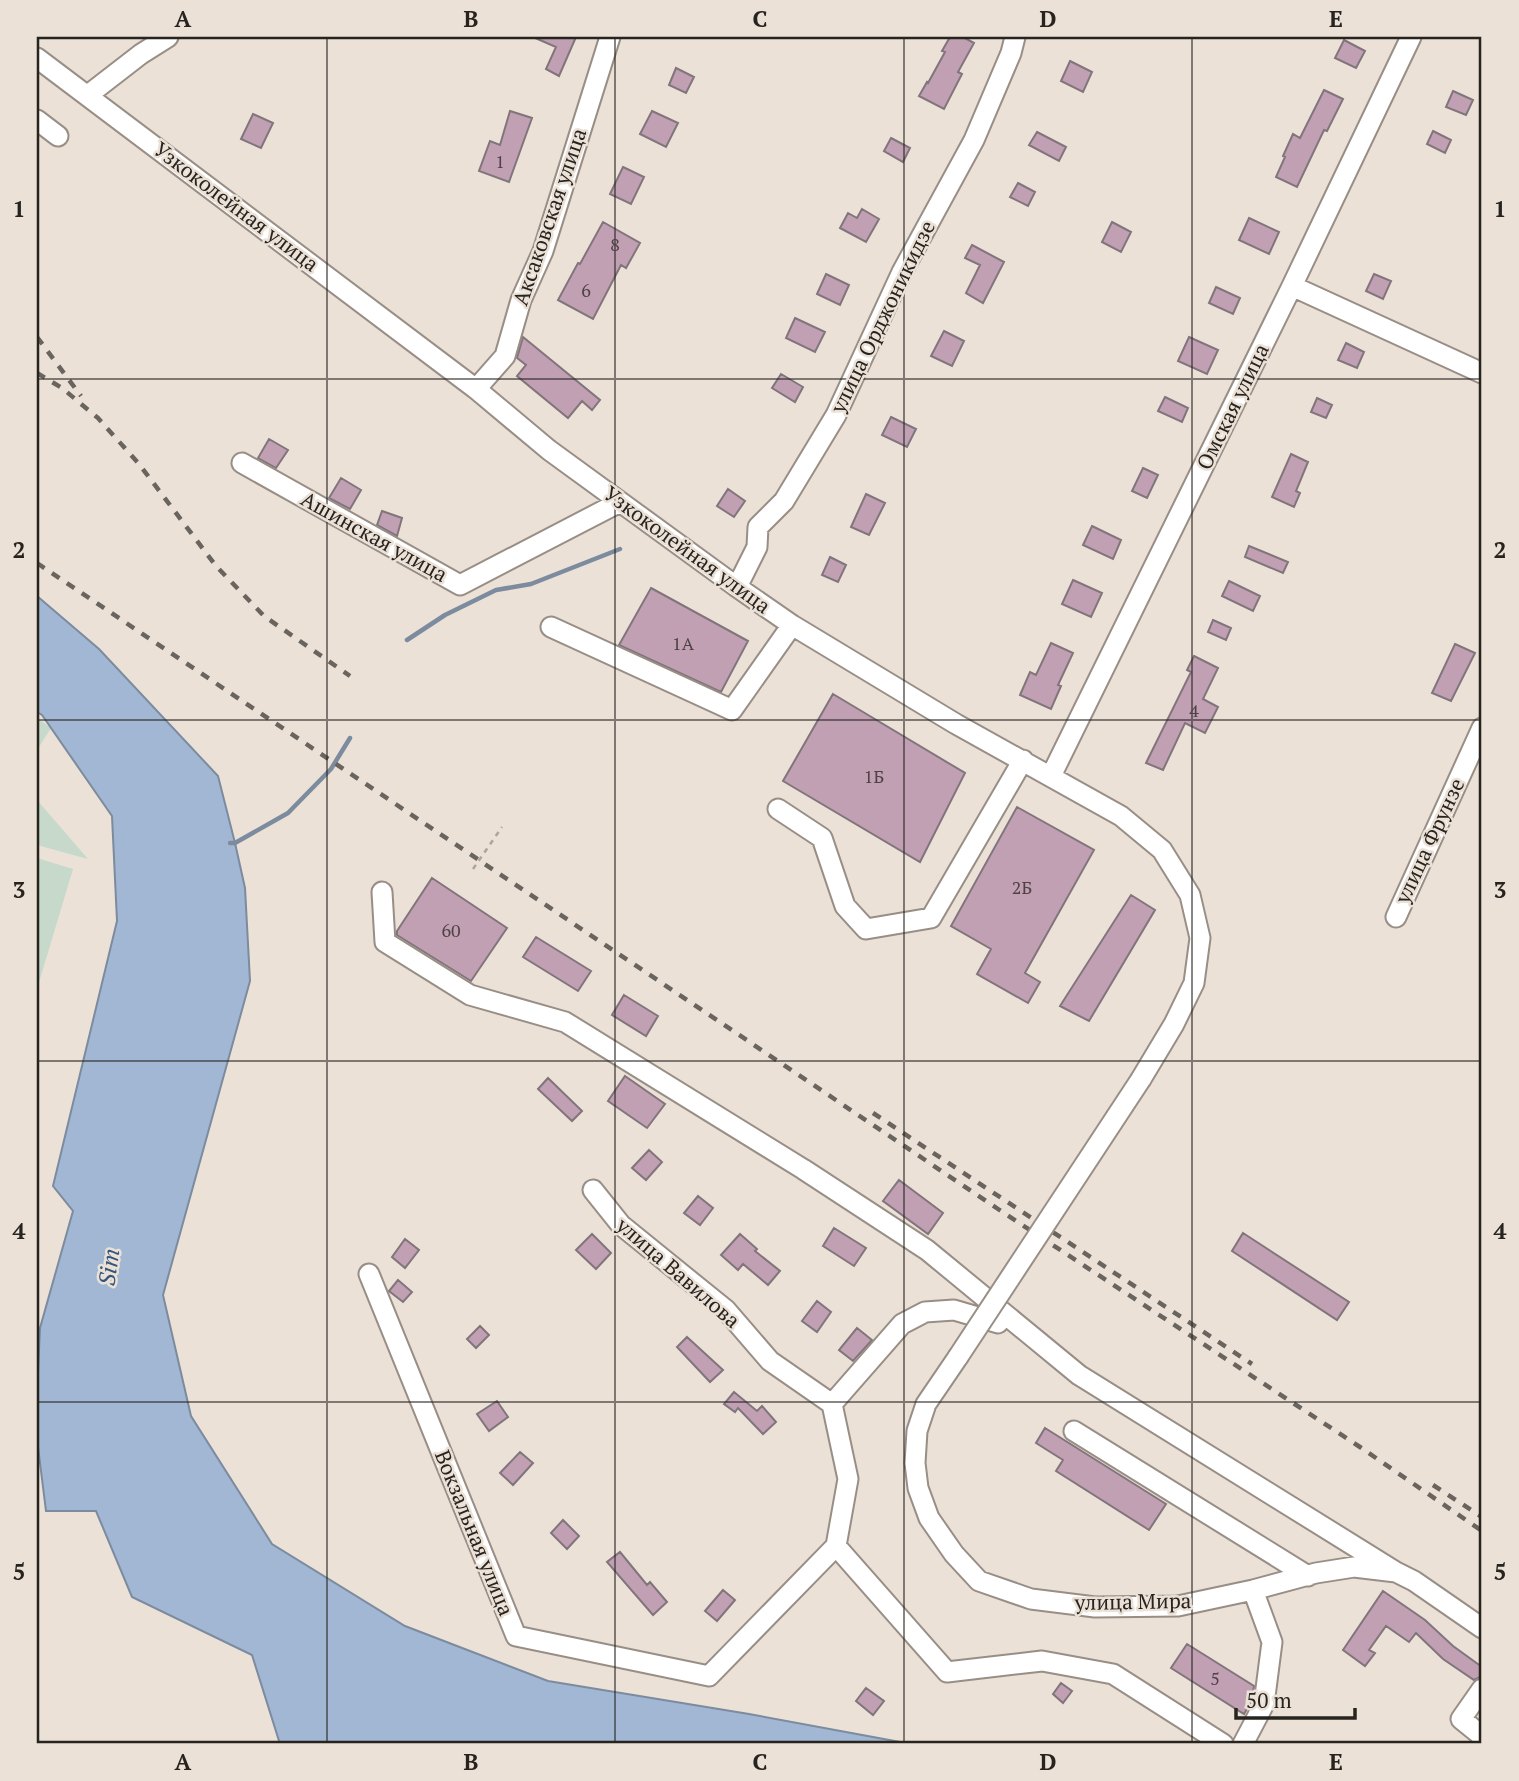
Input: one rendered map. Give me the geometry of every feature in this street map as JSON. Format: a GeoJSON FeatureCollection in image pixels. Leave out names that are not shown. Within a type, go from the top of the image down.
{"type":"FeatureCollection","features":[{"type":"Feature","properties":{"kind":"street"},"geometry":{"type":"LineString","coordinates":[[88,95],[168,37]]}},
{"type":"Feature","properties":{"kind":"street","name":"Аксаковская улица"},"geometry":{"type":"LineString","coordinates":[[476,389],[505,356],[521,300],[543,250],[610,37]]}},
{"type":"Feature","properties":{"kind":"street","name":"улица Орджоникидзе"},"geometry":{"type":"LineString","coordinates":[[737,587],[757,547],[758,527],[784,501],[836,415],[902,272],[974,140],[1016,37]]}},
{"type":"Feature","properties":{"kind":"street","name":"Омская улица"},"geometry":{"type":"LineString","coordinates":[[1051,776],[1411,37]]}},
{"type":"Feature","properties":{"kind":"street","name":"Узкоколейная улица"},"geometry":{"type":"LineString","coordinates":[[37,58],[476,389],[549,450],[737,587],[792,625],[956,724],[1121,816],[1162,850],[1189,895],[1200,938],[1194,983],[1174,1024],[1140,1079]]}},
{"type":"Feature","properties":{"kind":"street"},"geometry":{"type":"LineString","coordinates":[[37,120],[58,136]]}},
{"type":"Feature","properties":{"kind":"street"},"geometry":{"type":"LineString","coordinates":[[1292,286],[1482,373]]}},
{"type":"Feature","properties":{"kind":"street","name":"Ашинская улица"},"geometry":{"type":"LineString","coordinates":[[242,463],[460,584],[620,502]]}},
{"type":"Feature","properties":{"kind":"street"},"geometry":{"type":"LineString","coordinates":[[551,628],[732,710],[792,625]]}},
{"type":"Feature","properties":{"kind":"street","name":"улица Фрунзе"},"geometry":{"type":"LineString","coordinates":[[1396,917],[1482,728]]}},
{"type":"Feature","properties":{"kind":"street"},"geometry":{"type":"LineString","coordinates":[[778,809],[822,838],[845,905],[866,929],[931,918],[1023,760]]}},
{"type":"Feature","properties":{"kind":"street"},"geometry":{"type":"LineString","coordinates":[[382,892],[385,942],[470,995],[565,1022],[803,1169],[927,1250],[1079,1375],[1396,1572]]}},
{"type":"Feature","properties":{"kind":"street","name":"улица Мира"},"geometry":{"type":"LineString","coordinates":[[1140,1079],[926,1404],[917,1430],[915,1463],[918,1488],[929,1518],[954,1555],[979,1580],[1031,1599],[1095,1607],[1178,1606],[1354,1566],[1396,1572],[1414,1581],[1482,1628]]}},
{"type":"Feature","properties":{"kind":"street","name":"улица Вавилова"},"geometry":{"type":"LineString","coordinates":[[593,1190],[621,1226],[726,1310],[770,1361],[832,1404]]}},
{"type":"Feature","properties":{"kind":"street","name":"Вокзальная улица"},"geometry":{"type":"LineString","coordinates":[[369,1274],[516,1636],[709,1676],[836,1546]]}},
{"type":"Feature","properties":{"kind":"street"},"geometry":{"type":"LineString","coordinates":[[1026,1331],[954,1310],[925,1312],[902,1324],[832,1404],[848,1479],[836,1546],[947,1672],[1042,1661],[1113,1674],[1223,1744]]}},
{"type":"Feature","properties":{"kind":"street"},"geometry":{"type":"LineString","coordinates":[[1074,1431],[1308,1576]]}},
{"type":"Feature","properties":{"kind":"street"},"geometry":{"type":"LineString","coordinates":[[1243,1744],[1265,1704],[1272,1642],[1253,1590]]}},
{"type":"Feature","properties":{"kind":"street"},"geometry":{"type":"LineString","coordinates":[[1482,1689],[1461,1719],[1482,1736]]}},
{"type":"Feature","properties":{"kind":"path"},"geometry":{"type":"LineString","coordinates":[[473,869],[502,827]]}},
{"type":"Feature","properties":{"kind":"green space"},"geometry":{"type":"Polygon","coordinates":[[[37,718],[51,728],[37,750],[37,718]]]}},
{"type":"Feature","properties":{"kind":"green space"},"geometry":{"type":"Polygon","coordinates":[[[37,800],[88,859],[37,845],[37,800]]]}},
{"type":"Feature","properties":{"kind":"green space"},"geometry":{"type":"Polygon","coordinates":[[[37,858],[73,869],[37,989],[37,858]]]}},
{"type":"Feature","properties":{"kind":"water","name":"Sim"},"geometry":{"type":"Polygon","coordinates":[[[37,596],[99,649],[218,776],[235,843],[245,888],[250,981],[163,1295],[191,1416],[272,1544],[405,1626],[548,1681],[911,1744],[280,1744],[252,1655],[132,1597],[96,1511],[46,1511],[37,1439],[40,1328],[73,1211],[53,1186],[117,921],[112,816],[42,715],[37,712],[37,596]]]}},
{"type":"Feature","properties":{"kind":"building"},"geometry":{"type":"Polygon","coordinates":[[[533,37],[576,37],[559,76],[546,69],[556,47],[533,37]]]}},
{"type":"Feature","properties":{"kind":"building"},"geometry":{"type":"Polygon","coordinates":[[[950,37],[963,37],[974,43],[958,72],[962,74],[944,109],[919,96],[945,52],[942,51],[950,37]]]}},
{"type":"Feature","properties":{"kind":"building"},"geometry":{"type":"Polygon","coordinates":[[[1344,40],[1365,51],[1356,68],[1335,58],[1344,40]]]}},
{"type":"Feature","properties":{"kind":"building"},"geometry":{"type":"Polygon","coordinates":[[[1070,61],[1092,72],[1083,92],[1061,81],[1070,61]]]}},
{"type":"Feature","properties":{"kind":"building"},"geometry":{"type":"Polygon","coordinates":[[[676,68],[694,77],[686,93],[669,85],[676,68]]]}},
{"type":"Feature","properties":{"kind":"building"},"geometry":{"type":"Polygon","coordinates":[[[1324,90],[1343,99],[1327,131],[1324,130],[1297,187],[1276,177],[1293,134],[1300,138],[1324,90]]]}},
{"type":"Feature","properties":{"kind":"building"},"geometry":{"type":"Polygon","coordinates":[[[1453,91],[1473,100],[1466,115],[1446,107],[1453,91]]]}},
{"type":"Feature","properties":{"kind":"building"},"geometry":{"type":"Polygon","coordinates":[[[510,111],[532,118],[509,182],[479,171],[490,141],[500,145],[510,111]]]}},
{"type":"Feature","properties":{"kind":"building"},"geometry":{"type":"Polygon","coordinates":[[[652,111],[678,123],[666,147],[640,134],[652,111]]]}},
{"type":"Feature","properties":{"kind":"building"},"geometry":{"type":"Polygon","coordinates":[[[253,114],[273,123],[261,148],[241,139],[253,114]]]}},
{"type":"Feature","properties":{"kind":"building"},"geometry":{"type":"Polygon","coordinates":[[[1433,131],[1451,140],[1445,153],[1427,144],[1433,131]]]}},
{"type":"Feature","properties":{"kind":"building"},"geometry":{"type":"Polygon","coordinates":[[[1037,132],[1066,147],[1059,161],[1029,145],[1037,132]]]}},
{"type":"Feature","properties":{"kind":"building"},"geometry":{"type":"Polygon","coordinates":[[[891,138],[910,148],[903,162],[884,151],[891,138]]]}},
{"type":"Feature","properties":{"kind":"building"},"geometry":{"type":"Polygon","coordinates":[[[623,167],[644,177],[631,204],[610,194],[623,167]]]}},
{"type":"Feature","properties":{"kind":"building"},"geometry":{"type":"Polygon","coordinates":[[[1018,183],[1035,192],[1028,206],[1010,197],[1018,183]]]}},
{"type":"Feature","properties":{"kind":"building"},"geometry":{"type":"Polygon","coordinates":[[[862,209],[879,219],[866,242],[840,228],[848,213],[857,218],[862,209]]]}},
{"type":"Feature","properties":{"kind":"building"},"geometry":{"type":"Polygon","coordinates":[[[1249,218],[1279,232],[1269,254],[1239,240],[1249,218]]]}},
{"type":"Feature","properties":{"kind":"building"},"geometry":{"type":"Polygon","coordinates":[[[603,222],[640,243],[626,268],[621,265],[593,319],[558,300],[603,222]]]}},
{"type":"Feature","properties":{"kind":"building"},"geometry":{"type":"Polygon","coordinates":[[[1112,222],[1131,232],[1121,252],[1102,242],[1112,222]]]}},
{"type":"Feature","properties":{"kind":"building"},"geometry":{"type":"Polygon","coordinates":[[[972,245],[1004,262],[983,303],[966,293],[980,265],[965,258],[972,245]]]}},
{"type":"Feature","properties":{"kind":"building"},"geometry":{"type":"Polygon","coordinates":[[[826,274],[849,285],[840,305],[817,294],[826,274]]]}},
{"type":"Feature","properties":{"kind":"building"},"geometry":{"type":"Polygon","coordinates":[[[1374,274],[1391,281],[1383,299],[1366,291],[1374,274]]]}},
{"type":"Feature","properties":{"kind":"building"},"geometry":{"type":"Polygon","coordinates":[[[1216,287],[1240,298],[1233,314],[1209,303],[1216,287]]]}},
{"type":"Feature","properties":{"kind":"building"},"geometry":{"type":"Polygon","coordinates":[[[795,318],[825,332],[815,352],[786,338],[795,318]]]}},
{"type":"Feature","properties":{"kind":"building"},"geometry":{"type":"Polygon","coordinates":[[[944,331],[964,341],[952,366],[931,356],[944,331]]]}},
{"type":"Feature","properties":{"kind":"building"},"geometry":{"type":"Polygon","coordinates":[[[523,337],[600,400],[592,410],[582,401],[568,418],[517,376],[526,365],[517,358],[523,337]]]}},
{"type":"Feature","properties":{"kind":"building"},"geometry":{"type":"Polygon","coordinates":[[[1189,337],[1218,350],[1207,374],[1178,361],[1189,337]]]}},
{"type":"Feature","properties":{"kind":"building"},"geometry":{"type":"Polygon","coordinates":[[[1346,343],[1364,352],[1357,368],[1338,360],[1346,343]]]}},
{"type":"Feature","properties":{"kind":"building"},"geometry":{"type":"Polygon","coordinates":[[[781,374],[803,387],[795,402],[772,388],[781,374]]]}},
{"type":"Feature","properties":{"kind":"building"},"geometry":{"type":"Polygon","coordinates":[[[1165,397],[1188,408],[1182,422],[1158,411],[1165,397]]]}},
{"type":"Feature","properties":{"kind":"building"},"geometry":{"type":"Polygon","coordinates":[[[1317,398],[1332,405],[1326,418],[1311,412],[1317,398]]]}},
{"type":"Feature","properties":{"kind":"building"},"geometry":{"type":"Polygon","coordinates":[[[891,417],[916,429],[907,447],[882,435],[891,417]]]}},
{"type":"Feature","properties":{"kind":"building"},"geometry":{"type":"Polygon","coordinates":[[[269,439],[288,450],[276,468],[258,458],[269,439]]]}},
{"type":"Feature","properties":{"kind":"building"},"geometry":{"type":"Polygon","coordinates":[[[1291,454],[1308,462],[1296,491],[1300,493],[1294,507],[1272,497],[1291,454]]]}},
{"type":"Feature","properties":{"kind":"building"},"geometry":{"type":"Polygon","coordinates":[[[1143,468],[1158,475],[1147,498],[1132,491],[1143,468]]]}},
{"type":"Feature","properties":{"kind":"building"},"geometry":{"type":"Polygon","coordinates":[[[341,478],[361,490],[350,509],[329,498],[341,478]]]}},
{"type":"Feature","properties":{"kind":"building"},"geometry":{"type":"Polygon","coordinates":[[[728,489],[745,501],[734,517],[717,506],[728,489]]]}},
{"type":"Feature","properties":{"kind":"building"},"geometry":{"type":"Polygon","coordinates":[[[866,494],[885,503],[869,535],[851,527],[866,494]]]}},
{"type":"Feature","properties":{"kind":"building"},"geometry":{"type":"Polygon","coordinates":[[[382,511],[402,518],[397,536],[377,525],[382,511]]]}},
{"type":"Feature","properties":{"kind":"building"},"geometry":{"type":"Polygon","coordinates":[[[1092,526],[1121,540],[1113,559],[1083,545],[1092,526]]]}},
{"type":"Feature","properties":{"kind":"building"},"geometry":{"type":"Polygon","coordinates":[[[1249,546],[1288,562],[1283,573],[1245,557],[1249,546]]]}},
{"type":"Feature","properties":{"kind":"building"},"geometry":{"type":"Polygon","coordinates":[[[830,557],[846,565],[838,582],[822,575],[830,557]]]}},
{"type":"Feature","properties":{"kind":"building"},"geometry":{"type":"Polygon","coordinates":[[[1073,580],[1102,593],[1091,617],[1062,604],[1073,580]]]}},
{"type":"Feature","properties":{"kind":"building"},"geometry":{"type":"Polygon","coordinates":[[[1229,581],[1260,596],[1253,611],[1222,596],[1229,581]]]}},
{"type":"Feature","properties":{"kind":"building"},"geometry":{"type":"Polygon","coordinates":[[[651,588],[748,641],[721,692],[619,645],[651,588]]]}},
{"type":"Feature","properties":{"kind":"building"},"geometry":{"type":"Polygon","coordinates":[[[1213,620],[1231,628],[1226,640],[1208,632],[1213,620]]]}},
{"type":"Feature","properties":{"kind":"building"},"geometry":{"type":"Polygon","coordinates":[[[1051,643],[1073,653],[1058,685],[1061,686],[1051,709],[1020,695],[1030,672],[1036,675],[1051,643]]]}},
{"type":"Feature","properties":{"kind":"building"},"geometry":{"type":"Polygon","coordinates":[[[1455,644],[1475,653],[1451,701],[1432,693],[1455,644]]]}},
{"type":"Feature","properties":{"kind":"building"},"geometry":{"type":"Polygon","coordinates":[[[1194,656],[1218,668],[1203,699],[1218,707],[1205,733],[1185,723],[1163,770],[1146,763],[1191,672],[1187,670],[1194,656]]]}},
{"type":"Feature","properties":{"kind":"building"},"geometry":{"type":"Polygon","coordinates":[[[833,694],[965,773],[920,862],[783,781],[833,694]]]}},
{"type":"Feature","properties":{"kind":"building"},"geometry":{"type":"Polygon","coordinates":[[[1017,807],[1094,850],[1025,973],[1040,982],[1028,1003],[977,974],[991,949],[951,926],[1017,807]]]}},
{"type":"Feature","properties":{"kind":"building"},"geometry":{"type":"Polygon","coordinates":[[[432,878],[507,928],[471,981],[397,935],[432,878]]]}},
{"type":"Feature","properties":{"kind":"building"},"geometry":{"type":"Polygon","coordinates":[[[1131,895],[1155,910],[1089,1021],[1060,1006],[1131,895]]]}},
{"type":"Feature","properties":{"kind":"building"},"geometry":{"type":"Polygon","coordinates":[[[536,937],[591,971],[578,991],[523,957],[536,937]]]}},
{"type":"Feature","properties":{"kind":"building"},"geometry":{"type":"Polygon","coordinates":[[[624,995],[658,1016],[646,1036],[612,1015],[624,995]]]}},
{"type":"Feature","properties":{"kind":"building"},"geometry":{"type":"Polygon","coordinates":[[[625,1076],[665,1104],[647,1128],[608,1101],[625,1076]]]}},
{"type":"Feature","properties":{"kind":"building"},"geometry":{"type":"Polygon","coordinates":[[[548,1078],[582,1111],[572,1121],[538,1089],[548,1078]]]}},
{"type":"Feature","properties":{"kind":"building"},"geometry":{"type":"Polygon","coordinates":[[[649,1150],[662,1162],[646,1180],[632,1168],[649,1150]]]}},
{"type":"Feature","properties":{"kind":"building"},"geometry":{"type":"Polygon","coordinates":[[[899,1180],[943,1213],[928,1234],[883,1201],[899,1180]]]}},
{"type":"Feature","properties":{"kind":"building"},"geometry":{"type":"Polygon","coordinates":[[[698,1196],[713,1208],[700,1225],[684,1213],[698,1196]]]}},
{"type":"Feature","properties":{"kind":"building"},"geometry":{"type":"Polygon","coordinates":[[[834,1228],[866,1248],[854,1266],[823,1246],[834,1228]]]}},
{"type":"Feature","properties":{"kind":"building"},"geometry":{"type":"Polygon","coordinates":[[[1243,1233],[1349,1302],[1337,1320],[1232,1251],[1243,1233]]]}},
{"type":"Feature","properties":{"kind":"building"},"geometry":{"type":"Polygon","coordinates":[[[592,1234],[611,1253],[596,1269],[576,1250],[592,1234]]]}},
{"type":"Feature","properties":{"kind":"building"},"geometry":{"type":"Polygon","coordinates":[[[740,1234],[757,1249],[755,1251],[780,1271],[768,1285],[743,1264],[738,1270],[721,1255],[740,1234]]]}},
{"type":"Feature","properties":{"kind":"building"},"geometry":{"type":"Polygon","coordinates":[[[405,1239],[419,1250],[405,1268],[392,1257],[405,1239]]]}},
{"type":"Feature","properties":{"kind":"building"},"geometry":{"type":"Polygon","coordinates":[[[398,1280],[412,1292],[403,1302],[389,1291],[398,1280]]]}},
{"type":"Feature","properties":{"kind":"building"},"geometry":{"type":"Polygon","coordinates":[[[817,1301],[831,1312],[817,1332],[802,1321],[817,1301]]]}},
{"type":"Feature","properties":{"kind":"building"},"geometry":{"type":"Polygon","coordinates":[[[480,1326],[489,1335],[476,1348],[467,1339],[480,1326]]]}},
{"type":"Feature","properties":{"kind":"building"},"geometry":{"type":"Polygon","coordinates":[[[857,1328],[872,1340],[853,1361],[839,1350],[857,1328]]]}},
{"type":"Feature","properties":{"kind":"building"},"geometry":{"type":"Polygon","coordinates":[[[687,1337],[723,1370],[710,1382],[677,1347],[687,1337]]]}},
{"type":"Feature","properties":{"kind":"building"},"geometry":{"type":"Polygon","coordinates":[[[734,1392],[757,1411],[762,1406],[776,1422],[763,1434],[738,1408],[735,1412],[724,1404],[734,1392]]]}},
{"type":"Feature","properties":{"kind":"building"},"geometry":{"type":"Polygon","coordinates":[[[497,1401],[508,1417],[489,1431],[477,1414],[497,1401]]]}},
{"type":"Feature","properties":{"kind":"building"},"geometry":{"type":"Polygon","coordinates":[[[1045,1428],[1166,1504],[1149,1530],[1056,1471],[1063,1460],[1036,1443],[1045,1428]]]}},
{"type":"Feature","properties":{"kind":"building"},"geometry":{"type":"Polygon","coordinates":[[[520,1452],[533,1463],[513,1485],[500,1473],[520,1452]]]}},
{"type":"Feature","properties":{"kind":"building"},"geometry":{"type":"Polygon","coordinates":[[[563,1520],[579,1536],[567,1549],[551,1533],[563,1520]]]}},
{"type":"Feature","properties":{"kind":"building"},"geometry":{"type":"Polygon","coordinates":[[[620,1552],[647,1585],[650,1582],[667,1602],[653,1615],[607,1562],[620,1552]]]}},
{"type":"Feature","properties":{"kind":"building"},"geometry":{"type":"Polygon","coordinates":[[[723,1590],[735,1600],[717,1621],[705,1611],[723,1590]]]}},
{"type":"Feature","properties":{"kind":"building"},"geometry":{"type":"Polygon","coordinates":[[[1383,1591],[1425,1620],[1453,1646],[1482,1667],[1480,1677],[1474,1680],[1443,1659],[1416,1633],[1409,1642],[1386,1626],[1369,1650],[1375,1653],[1365,1666],[1343,1650],[1383,1591]]]}},
{"type":"Feature","properties":{"kind":"building"},"geometry":{"type":"Polygon","coordinates":[[[1187,1644],[1254,1686],[1252,1700],[1244,1714],[1171,1668],[1187,1644]]]}},
{"type":"Feature","properties":{"kind":"building"},"geometry":{"type":"Polygon","coordinates":[[[1061,1683],[1072,1691],[1063,1703],[1053,1694],[1061,1683]]]}},
{"type":"Feature","properties":{"kind":"building"},"geometry":{"type":"Polygon","coordinates":[[[866,1688],[884,1701],[873,1715],[856,1701],[866,1688]]]}},
{"type":"Feature","properties":{"kind":"waterway"},"geometry":{"type":"LineString","coordinates":[[407,640],[445,615],[496,590],[531,584],[620,549]]}},
{"type":"Feature","properties":{"kind":"waterway"},"geometry":{"type":"LineString","coordinates":[[230,843],[235,843],[288,813],[331,769],[350,738]]}},
{"type":"Feature","properties":{"kind":"railway"},"geometry":{"type":"LineString","coordinates":[[37,337],[81,396]]}},
{"type":"Feature","properties":{"kind":"railway"},"geometry":{"type":"LineString","coordinates":[[37,373],[62,388],[98,418],[139,464],[216,566],[264,616],[350,676]]}},
{"type":"Feature","properties":{"kind":"railway"},"geometry":{"type":"LineString","coordinates":[[37,563],[1482,1531]]}},
{"type":"Feature","properties":{"kind":"railway"},"geometry":{"type":"LineString","coordinates":[[873,1113],[1252,1364]]}},
{"type":"Feature","properties":{"kind":"railway"},"geometry":{"type":"LineString","coordinates":[[1433,1485],[1482,1517]]}}]}
